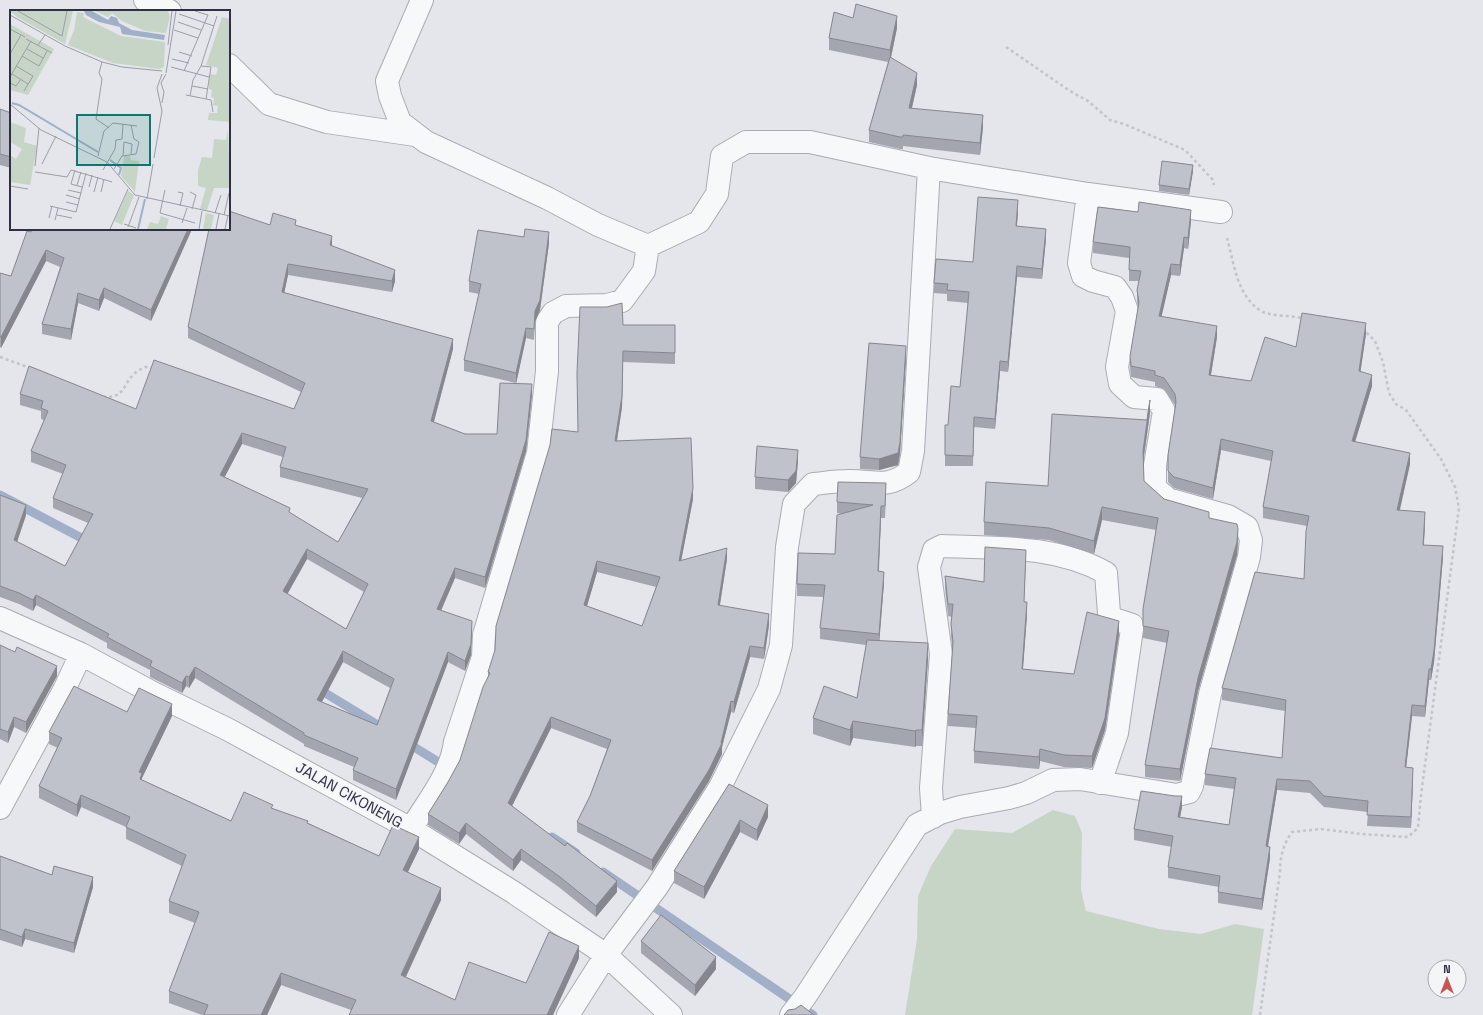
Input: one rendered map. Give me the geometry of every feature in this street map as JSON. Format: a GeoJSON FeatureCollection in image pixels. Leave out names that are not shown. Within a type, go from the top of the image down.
{"type":"FeatureCollection","features":[{"type":"Feature","properties":{"kind":"street"},"geometry":{"type":"LineString","coordinates":[[145,0],[168,10]]}},
{"type":"Feature","properties":{"kind":"street"},"geometry":{"type":"LineString","coordinates":[[422,0],[387,82],[390,96],[400,122],[426,142],[547,198],[598,225],[648,246],[698,222],[717,194],[722,156],[746,142],[810,142],[929,168],[1088,194],[1221,212]]}},
{"type":"Feature","properties":{"kind":"street"},"geometry":{"type":"LineString","coordinates":[[230,66],[269,104],[327,122],[415,135]]}},
{"type":"Feature","properties":{"kind":"street"},"geometry":{"type":"LineString","coordinates":[[568,1015],[606,955],[650,895],[720,787],[769,690],[781,645],[787,547],[794,504],[812,484],[847,481],[880,483],[898,481],[909,472],[913,451],[929,168]]}},
{"type":"Feature","properties":{"kind":"street"},"geometry":{"type":"LineString","coordinates":[[790,1015],[805,997],[917,825],[933,817],[972,804],[1009,798],[1026,793],[1053,780],[1080,779],[1177,795],[1189,792],[1192,786],[1210,694],[1248,557],[1250,540],[1247,527],[1228,516],[1168,498],[1155,488],[1155,465],[1164,411],[1157,399],[1134,397],[1120,384],[1117,367],[1124,336],[1127,311],[1122,297],[1115,287],[1083,276],[1079,263],[1088,194]]}},
{"type":"Feature","properties":{"kind":"street"},"geometry":{"type":"LineString","coordinates":[[411,829],[451,756],[483,657],[484,635],[538,453],[547,371],[547,322],[553,313],[566,306],[607,305],[622,301],[644,271],[648,246]]}},
{"type":"Feature","properties":{"kind":"street"},"geometry":{"type":"LineString","coordinates":[[933,817],[931,788],[941,654],[929,567],[934,550],[942,546],[1019,548],[1054,553],[1090,564],[1106,573],[1109,613],[1114,619],[1132,624],[1132,630],[1117,733],[1100,783]]}},
{"type":"Feature","properties":{"kind":"street","name":"JALAN CIKONENG"},"geometry":{"type":"LineString","coordinates":[[0,618],[81,654],[155,694],[227,729],[411,829],[513,892],[606,955],[671,1015]]}},
{"type":"Feature","properties":{"kind":"street"},"geometry":{"type":"LineString","coordinates":[[0,808],[64,690],[81,654]]}},
{"type":"Feature","properties":{"kind":"street"},"geometry":{"type":"LineString","coordinates":[[451,756],[442,730],[455,696]]}},
{"type":"Feature","properties":{"kind":"path"},"geometry":{"type":"LineString","coordinates":[[1006,47],[1070,91],[1088,101],[1110,120],[1124,124],[1185,150],[1213,180],[1240,286],[1250,301],[1264,312],[1309,319]]}},
{"type":"Feature","properties":{"kind":"path"},"geometry":{"type":"LineString","coordinates":[[1260,1015],[1280,872],[1280,861],[1284,843],[1292,832],[1321,829],[1361,834],[1408,837],[1418,828],[1459,508],[1455,487],[1441,459],[1406,410],[1396,404],[1389,393],[1383,362],[1375,341],[1362,327]]}},
{"type":"Feature","properties":{"kind":"path"},"geometry":{"type":"LineString","coordinates":[[0,357],[53,376]]}},
{"type":"Feature","properties":{"kind":"path"},"geometry":{"type":"LineString","coordinates":[[99,395],[104,397],[115,396],[125,388],[133,375],[145,367],[158,369]]}},
{"type":"Feature","properties":{"kind":"green space"},"geometry":{"type":"Polygon","coordinates":[[[1053,810],[1075,816],[1082,833],[1081,890],[1086,911],[1159,929],[1201,934],[1235,924],[1264,929],[1252,1015],[905,1015],[917,939],[918,896],[931,866],[955,829],[1012,833],[1053,810]]]}},
{"type":"Feature","properties":{"kind":"building"},"geometry":{"type":"Polygon","coordinates":[[[856,4],[897,16],[890,50],[829,38],[834,12],[853,18],[856,4]]]}},
{"type":"Feature","properties":{"kind":"building"},"geometry":{"type":"Polygon","coordinates":[[[890,57],[917,73],[909,108],[983,115],[980,143],[903,135],[903,137],[900,137],[869,130],[890,57]]]}},
{"type":"Feature","properties":{"kind":"building"},"geometry":{"type":"Polygon","coordinates":[[[0,109],[10,113],[10,157],[0,154],[0,109]]]}},
{"type":"Feature","properties":{"kind":"building"},"geometry":{"type":"Polygon","coordinates":[[[1162,161],[1193,165],[1189,189],[1159,185],[1162,161]]]}},
{"type":"Feature","properties":{"kind":"building"},"geometry":{"type":"Polygon","coordinates":[[[978,197],[1018,200],[1016,226],[1046,229],[1042,269],[1017,266],[1008,362],[1000,361],[995,419],[974,417],[973,456],[945,455],[945,425],[948,425],[951,386],[960,387],[969,292],[947,290],[948,284],[934,283],[936,259],[973,262],[978,197]]]}},
{"type":"Feature","properties":{"kind":"building"},"geometry":{"type":"Polygon","coordinates":[[[1139,202],[1191,210],[1188,238],[1184,237],[1180,265],[1171,264],[1159,316],[1217,326],[1209,375],[1251,381],[1265,337],[1296,347],[1302,313],[1366,323],[1359,371],[1372,375],[1352,441],[1410,453],[1397,510],[1425,512],[1423,545],[1443,546],[1434,651],[1431,669],[1429,669],[1425,706],[1412,705],[1405,767],[1413,768],[1411,817],[1367,815],[1368,801],[1324,796],[1310,781],[1277,779],[1266,846],[1270,847],[1262,899],[1218,892],[1220,876],[1168,867],[1173,836],[1134,829],[1141,791],[1182,796],[1178,817],[1229,825],[1236,778],[1205,774],[1210,748],[1282,758],[1286,700],[1222,688],[1255,572],[1304,579],[1306,531],[1309,516],[1263,507],[1273,451],[1221,439],[1213,488],[1174,477],[1168,471],[1168,455],[1176,402],[1175,394],[1164,378],[1155,375],[1155,371],[1131,366],[1130,356],[1139,302],[1137,290],[1141,271],[1129,270],[1130,247],[1093,242],[1098,207],[1138,212],[1139,202]]]}},
{"type":"Feature","properties":{"kind":"building"},"geometry":{"type":"Polygon","coordinates":[[[230,211],[270,225],[273,213],[296,220],[295,225],[332,236],[330,245],[395,270],[392,281],[288,264],[282,292],[453,339],[431,421],[465,434],[497,434],[500,383],[532,384],[526,440],[485,577],[455,568],[437,609],[472,621],[471,644],[465,661],[448,652],[396,789],[353,770],[358,758],[304,735],[304,733],[195,667],[189,677],[186,676],[182,683],[150,666],[152,661],[107,637],[109,634],[36,595],[33,600],[0,586],[0,495],[26,505],[14,540],[65,566],[93,514],[53,498],[66,465],[31,451],[48,411],[41,408],[43,401],[20,394],[29,366],[136,409],[154,360],[294,409],[305,383],[188,327],[209,230],[230,230],[230,211]],[[242,433],[220,475],[290,508],[289,512],[338,542],[368,489],[280,467],[286,447],[242,433]],[[307,549],[283,591],[346,629],[368,584],[307,549]],[[343,651],[317,700],[377,725],[394,679],[343,651]]]}},
{"type":"Feature","properties":{"kind":"building"},"geometry":{"type":"Polygon","coordinates":[[[525,229],[549,232],[540,300],[535,311],[534,329],[526,328],[516,373],[464,360],[481,284],[469,281],[478,230],[524,237],[525,229]]]}},
{"type":"Feature","properties":{"kind":"building"},"geometry":{"type":"Polygon","coordinates":[[[32,230],[188,230],[151,310],[104,288],[99,300],[78,293],[71,329],[42,324],[64,258],[46,250],[0,337],[0,273],[11,276],[27,231],[31,232],[32,230]]]}},
{"type":"Feature","properties":{"kind":"building"},"geometry":{"type":"Polygon","coordinates":[[[622,303],[623,325],[675,325],[675,353],[623,351],[622,396],[615,441],[691,438],[693,488],[679,561],[727,548],[718,605],[769,614],[764,648],[750,646],[734,702],[731,701],[722,743],[709,770],[652,860],[577,822],[590,796],[611,740],[551,717],[508,803],[565,846],[567,843],[617,881],[596,906],[560,877],[521,849],[513,860],[466,823],[459,833],[428,814],[460,760],[483,687],[490,673],[488,672],[495,650],[496,626],[550,445],[552,429],[578,432],[577,373],[580,307],[607,307],[622,303]],[[597,561],[584,605],[642,626],[660,577],[597,561]]]}},
{"type":"Feature","properties":{"kind":"building"},"geometry":{"type":"Polygon","coordinates":[[[869,343],[906,346],[898,453],[879,459],[860,457],[869,343]]]}},
{"type":"Feature","properties":{"kind":"building"},"geometry":{"type":"Polygon","coordinates":[[[1150,400],[1143,451],[1144,481],[1164,499],[1209,512],[1209,518],[1237,524],[1238,529],[1237,542],[1198,678],[1180,769],[1145,765],[1169,631],[1143,626],[1143,609],[1158,518],[1102,507],[1094,541],[1049,528],[984,522],[986,482],[1048,486],[1052,414],[1147,420],[1150,400]]]}},
{"type":"Feature","properties":{"kind":"building"},"geometry":{"type":"Polygon","coordinates":[[[757,446],[798,450],[796,471],[788,480],[755,477],[757,446]]]}},
{"type":"Feature","properties":{"kind":"building"},"geometry":{"type":"Polygon","coordinates":[[[838,482],[886,483],[885,506],[881,506],[878,571],[884,572],[879,634],[820,628],[825,585],[797,584],[798,553],[835,554],[837,515],[873,505],[837,502],[838,482]]]}},
{"type":"Feature","properties":{"kind":"building"},"geometry":{"type":"Polygon","coordinates":[[[985,547],[1026,550],[1024,602],[1027,602],[1022,669],[1074,674],[1087,612],[1119,621],[1105,718],[1092,756],[1064,755],[1040,749],[1039,757],[974,751],[977,716],[948,714],[953,642],[951,624],[953,604],[948,604],[945,576],[984,582],[985,547]]]}},
{"type":"Feature","properties":{"kind":"building"},"geometry":{"type":"Polygon","coordinates":[[[867,640],[928,643],[922,730],[915,731],[853,721],[850,730],[813,718],[824,686],[857,698],[867,640]]]}},
{"type":"Feature","properties":{"kind":"building"},"geometry":{"type":"Polygon","coordinates":[[[0,645],[15,652],[17,647],[57,666],[26,722],[14,717],[8,732],[0,729],[0,645]]]}},
{"type":"Feature","properties":{"kind":"building"},"geometry":{"type":"Polygon","coordinates":[[[74,686],[127,712],[139,688],[172,704],[139,772],[142,773],[140,779],[231,821],[244,792],[273,805],[271,808],[308,821],[307,823],[379,856],[393,825],[419,837],[403,870],[441,888],[401,975],[455,1000],[469,962],[526,983],[549,932],[579,946],[547,1015],[349,1015],[356,1000],[281,973],[261,1015],[204,1015],[208,1005],[169,991],[199,912],[169,901],[186,855],[126,827],[130,817],[81,795],[77,805],[39,786],[62,738],[49,732],[74,686]]]}},
{"type":"Feature","properties":{"kind":"building"},"geometry":{"type":"Polygon","coordinates":[[[729,784],[768,805],[757,830],[740,820],[704,887],[674,871],[729,784]]]}},
{"type":"Feature","properties":{"kind":"building"},"geometry":{"type":"Polygon","coordinates":[[[0,856],[52,875],[54,866],[93,877],[74,943],[25,929],[22,937],[0,929],[0,856]]]}},
{"type":"Feature","properties":{"kind":"building"},"geometry":{"type":"Polygon","coordinates":[[[661,915],[716,957],[695,985],[641,941],[661,915]]]}},
{"type":"Feature","properties":{"kind":"building"},"geometry":{"type":"Polygon","coordinates":[[[801,1005],[814,1015],[784,1015],[788,1010],[795,1009],[801,1005]]]}},
{"type":"Feature","properties":{"kind":"waterway"},"geometry":{"type":"LineString","coordinates":[[0,495],[91,543]]}},
{"type":"Feature","properties":{"kind":"waterway"},"geometry":{"type":"LineString","coordinates":[[317,688],[386,730]]}},
{"type":"Feature","properties":{"kind":"waterway"},"geometry":{"type":"LineString","coordinates":[[406,742],[448,768]]}},
{"type":"Feature","properties":{"kind":"waterway"},"geometry":{"type":"LineString","coordinates":[[552,837],[576,853]]}},
{"type":"Feature","properties":{"kind":"waterway"},"geometry":{"type":"LineString","coordinates":[[603,872],[813,1015]]}}]}
